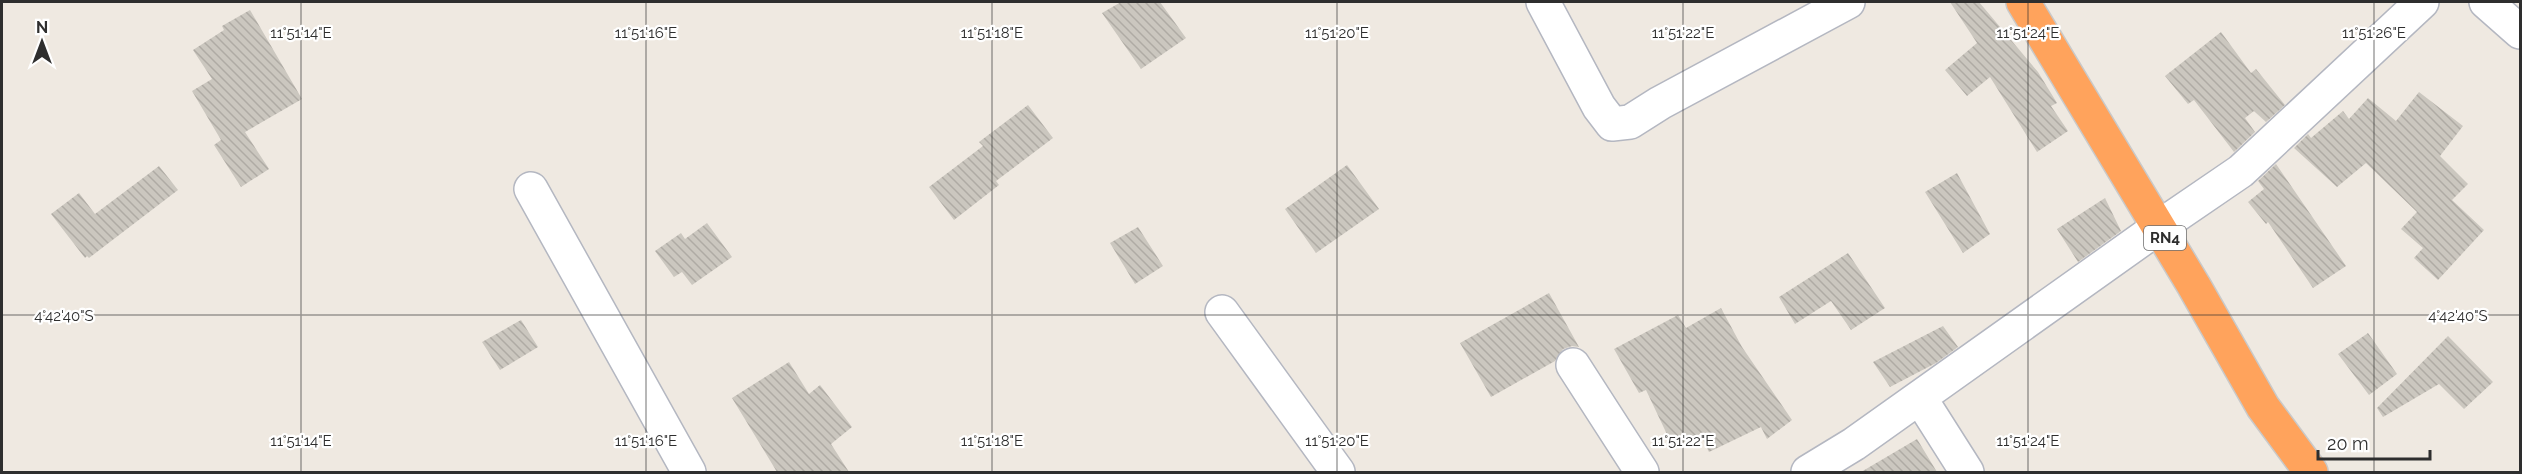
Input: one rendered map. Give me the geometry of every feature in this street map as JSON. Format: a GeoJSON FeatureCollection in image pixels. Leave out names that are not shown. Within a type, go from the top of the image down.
{"type":"FeatureCollection","features":[{"type":"Feature","properties":{"kind":"highway","name":"RN4"},"geometry":{"type":"LineString","coordinates":[[2032,6],[2263,407],[2311,472]]}},
{"type":"Feature","properties":{"kind":"street"},"geometry":{"type":"LineString","coordinates":[[1543,2],[1599,108],[1612,124],[1630,122],[1660,103],[1848,2]]}},
{"type":"Feature","properties":{"kind":"street"},"geometry":{"type":"LineString","coordinates":[[1808,472],[1920,398],[2159,226],[2241,171],[2422,2]]}},
{"type":"Feature","properties":{"kind":"street"},"geometry":{"type":"LineString","coordinates":[[2486,2],[2520,32]]}},
{"type":"Feature","properties":{"kind":"street"},"geometry":{"type":"LineString","coordinates":[[531,189],[689,472]]}},
{"type":"Feature","properties":{"kind":"street"},"geometry":{"type":"LineString","coordinates":[[1222,312],[1338,472]]}},
{"type":"Feature","properties":{"kind":"street"},"geometry":{"type":"LineString","coordinates":[[1573,365],[1642,472]]}},
{"type":"Feature","properties":{"kind":"street"},"geometry":{"type":"LineString","coordinates":[[1920,398],[1967,472]]}},
{"type":"Feature","properties":{"kind":"building"},"geometry":{"type":"Polygon","coordinates":[[[1121,2],[1160,2],[1186,38],[1141,69],[1102,13],[1121,2]]]}},
{"type":"Feature","properties":{"kind":"building"},"geometry":{"type":"Polygon","coordinates":[[[1950,2],[1979,2],[2038,72],[2057,103],[2051,106],[2068,131],[2037,152],[1990,77],[1967,96],[1945,70],[1977,43],[1950,2]]]}},
{"type":"Feature","properties":{"kind":"building"},"geometry":{"type":"Polygon","coordinates":[[[250,10],[302,99],[245,132],[269,169],[241,187],[214,145],[221,140],[192,91],[212,79],[193,50],[224,30],[222,26],[250,10]]]}},
{"type":"Feature","properties":{"kind":"building"},"geometry":{"type":"Polygon","coordinates":[[[2221,32],[2251,73],[2256,69],[2285,105],[2266,122],[2254,111],[2245,118],[2255,132],[2234,152],[2194,100],[2188,104],[2165,76],[2221,32]]]}},
{"type":"Feature","properties":{"kind":"building"},"geometry":{"type":"Polygon","coordinates":[[[2419,92],[2463,126],[2440,156],[2468,184],[2452,200],[2484,230],[2438,280],[2414,258],[2423,248],[2401,229],[2417,212],[2366,163],[2337,187],[2294,148],[2308,134],[2311,138],[2343,111],[2349,119],[2368,98],[2396,121],[2419,92]]]}},
{"type":"Feature","properties":{"kind":"building"},"geometry":{"type":"Polygon","coordinates":[[[1028,105],[1053,138],[996,181],[999,185],[954,220],[929,187],[983,146],[979,142],[1028,105]]]}},
{"type":"Feature","properties":{"kind":"building"},"geometry":{"type":"Polygon","coordinates":[[[2276,164],[2346,266],[2313,288],[2268,222],[2266,224],[2248,202],[2264,189],[2258,181],[2276,164]]]}},
{"type":"Feature","properties":{"kind":"building"},"geometry":{"type":"Polygon","coordinates":[[[1347,165],[1379,209],[1316,253],[1285,209],[1347,165]]]}},
{"type":"Feature","properties":{"kind":"building"},"geometry":{"type":"Polygon","coordinates":[[[159,166],[178,190],[89,258],[87,256],[85,258],[51,214],[79,193],[95,214],[159,166]]]}},
{"type":"Feature","properties":{"kind":"building"},"geometry":{"type":"Polygon","coordinates":[[[1957,173],[1990,234],[1963,253],[1925,192],[1957,173]]]}},
{"type":"Feature","properties":{"kind":"building"},"geometry":{"type":"Polygon","coordinates":[[[2105,198],[2121,231],[2078,262],[2057,229],[2105,198]]]}},
{"type":"Feature","properties":{"kind":"building"},"geometry":{"type":"Polygon","coordinates":[[[707,223],[732,257],[692,285],[682,272],[674,277],[655,251],[681,233],[685,239],[707,223]]]}},
{"type":"Feature","properties":{"kind":"building"},"geometry":{"type":"Polygon","coordinates":[[[1138,227],[1163,266],[1135,284],[1110,243],[1138,227]]]}},
{"type":"Feature","properties":{"kind":"building"},"geometry":{"type":"Polygon","coordinates":[[[1848,253],[1885,308],[1851,330],[1831,301],[1795,324],[1779,297],[1848,253]]]}},
{"type":"Feature","properties":{"kind":"building"},"geometry":{"type":"Polygon","coordinates":[[[1549,293],[1579,347],[1572,346],[1563,349],[1555,361],[1491,397],[1460,343],[1549,293]]]}},
{"type":"Feature","properties":{"kind":"building"},"geometry":{"type":"Polygon","coordinates":[[[1721,308],[1742,347],[1792,420],[1767,439],[1761,427],[1709,452],[1700,434],[1673,447],[1646,390],[1639,393],[1614,349],[1678,315],[1686,328],[1721,308]]]}},
{"type":"Feature","properties":{"kind":"building"},"geometry":{"type":"Polygon","coordinates":[[[521,320],[538,347],[500,370],[482,342],[521,320]]]}},
{"type":"Feature","properties":{"kind":"building"},"geometry":{"type":"Polygon","coordinates":[[[1943,326],[1958,347],[1936,363],[1890,387],[1873,362],[1943,326]]]}},
{"type":"Feature","properties":{"kind":"building"},"geometry":{"type":"Polygon","coordinates":[[[2368,333],[2397,374],[2369,395],[2338,354],[2368,333]]]}},
{"type":"Feature","properties":{"kind":"building"},"geometry":{"type":"Polygon","coordinates":[[[2448,336],[2493,382],[2464,409],[2439,384],[2383,417],[2377,408],[2448,336]]]}},
{"type":"Feature","properties":{"kind":"building"},"geometry":{"type":"Polygon","coordinates":[[[789,362],[809,394],[820,385],[852,427],[831,444],[849,472],[777,472],[732,398],[789,362]]]}},
{"type":"Feature","properties":{"kind":"building"},"geometry":{"type":"Polygon","coordinates":[[[1917,439],[1937,472],[1861,472],[1917,439]]]}}]}
